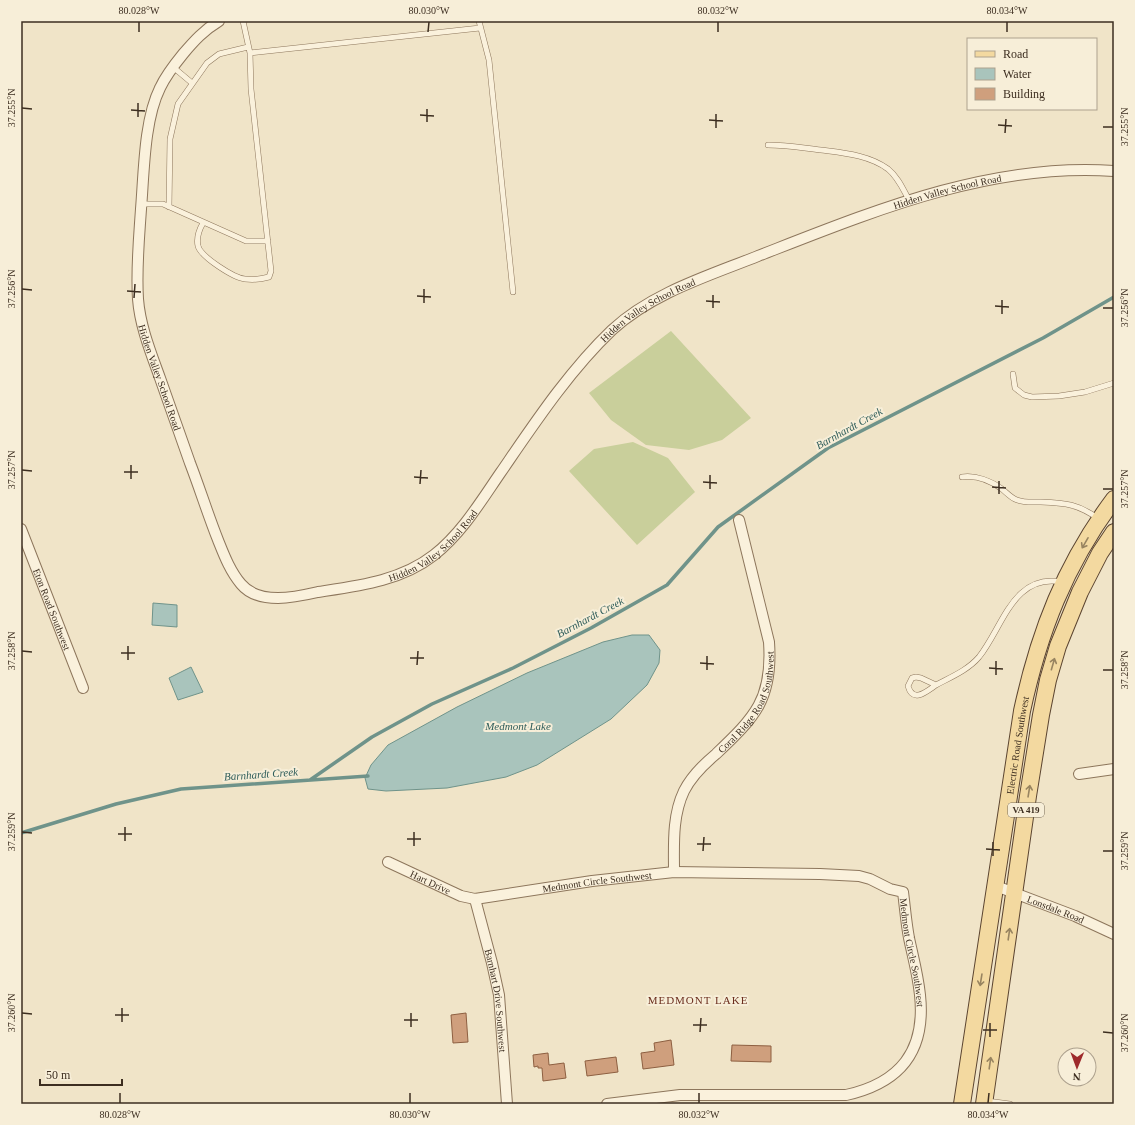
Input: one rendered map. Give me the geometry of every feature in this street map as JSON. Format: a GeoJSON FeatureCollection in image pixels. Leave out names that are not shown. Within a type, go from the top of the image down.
{"type":"FeatureCollection","features":[{"type":"Feature","properties":{"kind":"main road","name":"Electric Road Southwest"},"geometry":{"type":"LineString","coordinates":[[962,1104],[1021,718],[1030,674],[1040,639],[1063,582],[1099,519],[1114,499]]}},
{"type":"Feature","properties":{"kind":"main road","name":"Electric Road Southwest"},"geometry":{"type":"LineString","coordinates":[[984,1103],[1028,796],[1048,680],[1058,646],[1080,592],[1100,553],[1114,532]]}},
{"type":"Feature","properties":{"kind":"street","name":"Hidden Valley School Road"},"geometry":{"type":"LineString","coordinates":[[219,21],[195,39],[161,85],[154,102],[145,155],[138,302],[142,323],[152,356],[212,526],[227,563],[244,588],[256,595],[266,598],[282,598],[378,581],[399,575],[435,555],[466,522],[526,436],[585,359],[611,331],[641,308],[662,296],[700,278],[831,228],[938,191],[1033,173],[1069,170],[1114,171]]}},
{"type":"Feature","properties":{"kind":"street","name":"Coral Ridge Road Southwest"},"geometry":{"type":"LineString","coordinates":[[674,872],[675,821],[678,805],[684,790],[708,761],[746,725],[759,707],[765,693],[768,679],[770,659],[769,642],[739,520]]}},
{"type":"Feature","properties":{"kind":"street","name":"Eton Road Southwest"},"geometry":{"type":"LineString","coordinates":[[21,530],[83,688]]}},
{"type":"Feature","properties":{"kind":"street"},"geometry":{"type":"LineString","coordinates":[[1079,774],[1114,769]]}},
{"type":"Feature","properties":{"kind":"street","name":"Hart Drive"},"geometry":{"type":"LineString","coordinates":[[388,862],[461,896],[475,899]]}},
{"type":"Feature","properties":{"kind":"street","name":"Medmont Circle Southwest"},"geometry":{"type":"LineString","coordinates":[[475,899],[592,881],[674,872],[858,876],[870,879],[890,889],[903,892],[906,924],[916,970],[921,1012],[916,1044],[902,1067],[894,1074],[875,1086],[860,1092],[846,1095],[680,1095],[607,1104]]}},
{"type":"Feature","properties":{"kind":"street","name":"Lonsdale Road"},"geometry":{"type":"LineString","coordinates":[[996,886],[1075,916],[1114,934]]}},
{"type":"Feature","properties":{"kind":"street","name":"Barnhart Drive Southwest"},"geometry":{"type":"LineString","coordinates":[[475,899],[492,963],[498,995],[506,1104]]}},
{"type":"Feature","properties":{"kind":"lane"},"geometry":{"type":"LineString","coordinates":[[203,222],[197,235],[198,248],[208,259],[225,271],[243,279],[262,279],[269,277],[271,271],[252,89],[250,53],[243,21]]}},
{"type":"Feature","properties":{"kind":"lane"},"geometry":{"type":"LineString","coordinates":[[479,21],[489,60],[513,292]]}},
{"type":"Feature","properties":{"kind":"lane"},"geometry":{"type":"LineString","coordinates":[[250,53],[480,28]]}},
{"type":"Feature","properties":{"kind":"lane"},"geometry":{"type":"LineString","coordinates":[[169,207],[170,139],[178,104],[207,63],[219,54],[248,47]]}},
{"type":"Feature","properties":{"kind":"lane"},"geometry":{"type":"LineString","coordinates":[[173,67],[192,83]]}},
{"type":"Feature","properties":{"kind":"lane"},"geometry":{"type":"LineString","coordinates":[[768,145],[784,145],[848,154],[879,163],[890,170],[898,179],[909,200]]}},
{"type":"Feature","properties":{"kind":"lane"},"geometry":{"type":"LineString","coordinates":[[142,204],[163,204],[246,241],[268,241]]}},
{"type":"Feature","properties":{"kind":"lane"},"geometry":{"type":"LineString","coordinates":[[1013,374],[1015,388],[1032,397],[1059,396],[1085,392],[1114,383]]}},
{"type":"Feature","properties":{"kind":"lane"},"geometry":{"type":"LineString","coordinates":[[962,476],[978,477],[1002,489],[1015,500],[1074,505],[1086,510],[1099,519]]}},
{"type":"Feature","properties":{"kind":"lane"},"geometry":{"type":"LineString","coordinates":[[936,685],[922,678],[916,677],[912,678],[908,686],[909,691],[913,694],[918,696],[922,695],[936,685],[963,671],[979,657],[1010,606],[1020,595],[1028,588],[1039,583],[1047,581],[1063,582]]}},
{"type":"Feature","properties":{"kind":"lane"},"geometry":{"type":"LineString","coordinates":[[984,1103],[1010,1104]]}},
{"type":"Feature","properties":{"kind":"green space"},"geometry":{"type":"Polygon","coordinates":[[[671,331],[751,418],[722,440],[689,450],[646,445],[611,420],[589,393],[671,331]]]}},
{"type":"Feature","properties":{"kind":"green space"},"geometry":{"type":"Polygon","coordinates":[[[633,442],[668,458],[695,492],[637,545],[569,471],[594,449],[633,442]]]}},
{"type":"Feature","properties":{"kind":"water"},"geometry":{"type":"Polygon","coordinates":[[[153,603],[177,605],[177,627],[152,625],[153,603]]]}},
{"type":"Feature","properties":{"kind":"water","name":"Medmont Lake"},"geometry":{"type":"Polygon","coordinates":[[[632,635],[649,635],[660,650],[659,663],[647,685],[611,719],[537,765],[506,777],[447,788],[386,791],[368,789],[365,778],[371,765],[388,745],[457,707],[527,673],[603,642],[632,635]]]}},
{"type":"Feature","properties":{"kind":"water"},"geometry":{"type":"Polygon","coordinates":[[[191,667],[203,692],[178,700],[169,678],[191,667]]]}},
{"type":"Feature","properties":{"kind":"building"},"geometry":{"type":"Polygon","coordinates":[[[466,1013],[468,1042],[453,1043],[451,1015],[466,1013]]]}},
{"type":"Feature","properties":{"kind":"building"},"geometry":{"type":"Polygon","coordinates":[[[671,1040],[674,1065],[643,1069],[641,1053],[655,1051],[654,1043],[671,1040]]]}},
{"type":"Feature","properties":{"kind":"building"},"geometry":{"type":"Polygon","coordinates":[[[732,1045],[771,1046],[771,1062],[731,1061],[732,1045]]]}},
{"type":"Feature","properties":{"kind":"building"},"geometry":{"type":"Polygon","coordinates":[[[548,1053],[549,1065],[564,1063],[566,1078],[543,1081],[542,1068],[538,1068],[538,1066],[534,1067],[533,1055],[548,1053]]]}},
{"type":"Feature","properties":{"kind":"building"},"geometry":{"type":"Polygon","coordinates":[[[616,1057],[618,1072],[587,1076],[585,1061],[616,1057]]]}},
{"type":"Feature","properties":{"kind":"waterway","name":"Barnhardt Creek"},"geometry":{"type":"LineString","coordinates":[[310,780],[372,737],[432,704],[513,668],[591,628],[667,585],[718,527],[828,448],[1043,338],[1114,297]]}},
{"type":"Feature","properties":{"kind":"waterway","name":"Barnhardt Creek"},"geometry":{"type":"LineString","coordinates":[[21,833],[116,804],[181,789],[368,776]]}},
{"type":"Feature","properties":{"kind":"district","name":"MEDMONT LAKE"},"geometry":{"type":"Point","coordinates":[698,1000]}}]}
